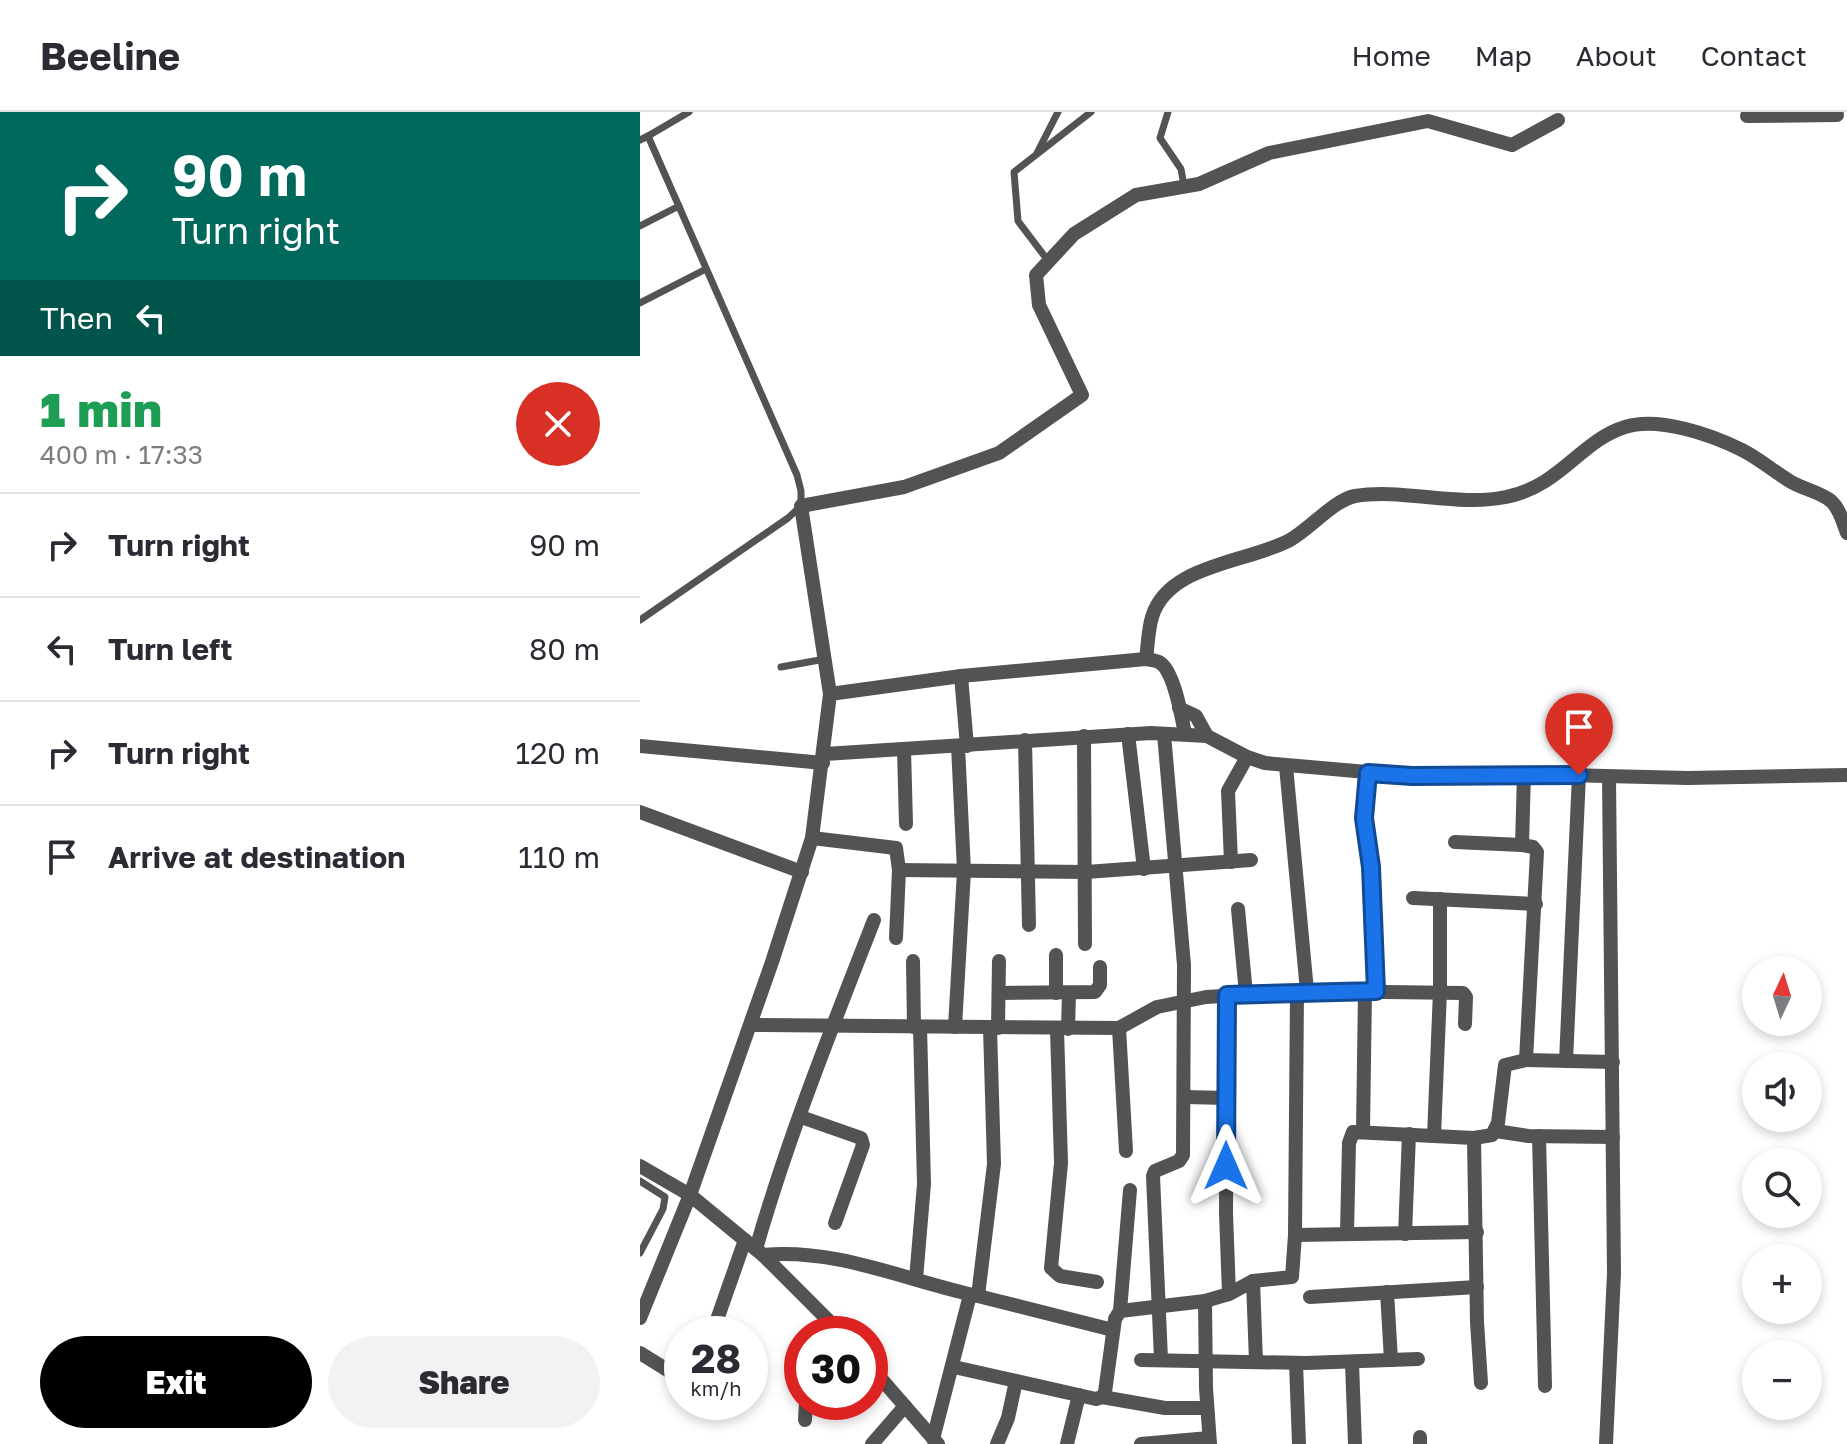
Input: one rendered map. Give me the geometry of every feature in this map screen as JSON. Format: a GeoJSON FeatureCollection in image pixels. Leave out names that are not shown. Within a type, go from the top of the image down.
{"type":"FeatureCollection","features":[{"type":"Feature","properties":{"kind":"street"},"geometry":{"type":"LineString","coordinates":[[1747,116],[1840,114]]}},
{"type":"Feature","properties":{"kind":"street"},"geometry":{"type":"LineString","coordinates":[[640,1318],[690,1195],[751,1025],[812,838],[830,694],[801,506],[904,487],[999,453],[1082,395],[1039,305],[1036,275],[1074,234],[1136,195],[1199,184],[1269,153],[1428,121],[1512,145],[1558,120]]}},
{"type":"Feature","properties":{"kind":"street"},"geometry":{"type":"LineString","coordinates":[[1146,659],[1153,615],[1170,588],[1186,577],[1289,540],[1348,498],[1377,495],[1488,500],[1510,496],[1537,488],[1605,436],[1642,423],[1703,434],[1743,451],[1788,480],[1834,503],[1847,533]]}},
{"type":"Feature","properties":{"kind":"street"},"geometry":{"type":"LineString","coordinates":[[830,694],[961,676],[1146,659],[1165,667],[1185,734]]}},
{"type":"Feature","properties":{"kind":"street"},"geometry":{"type":"LineString","coordinates":[[955,1027],[964,871],[961,676]]}},
{"type":"Feature","properties":{"kind":"street"},"geometry":{"type":"LineString","coordinates":[[1179,708],[1196,716],[1207,736]]}},
{"type":"Feature","properties":{"kind":"street"},"geometry":{"type":"LineString","coordinates":[[1128,734],[1144,869]]}},
{"type":"Feature","properties":{"kind":"street"},"geometry":{"type":"LineString","coordinates":[[1161,1359],[1153,1176],[1155,1171],[1179,1161],[1183,1155],[1186,1000],[1164,734]]}},
{"type":"Feature","properties":{"kind":"street"},"geometry":{"type":"LineString","coordinates":[[640,746],[824,758],[1084,736],[1185,734],[1207,736],[1247,757],[1286,766],[1412,776],[1847,775]]}},
{"type":"Feature","properties":{"kind":"street"},"geometry":{"type":"LineString","coordinates":[[1084,736],[1085,944]]}},
{"type":"Feature","properties":{"kind":"street"},"geometry":{"type":"LineString","coordinates":[[1025,740],[1029,925]]}},
{"type":"Feature","properties":{"kind":"street"},"geometry":{"type":"LineString","coordinates":[[904,749],[906,824]]}},
{"type":"Feature","properties":{"kind":"street"},"geometry":{"type":"LineString","coordinates":[[1231,862],[1228,791],[1247,757]]}},
{"type":"Feature","properties":{"kind":"street"},"geometry":{"type":"LineString","coordinates":[[1120,1311],[1205,1301],[1229,1294],[1253,1281],[1292,1277],[1302,992],[1286,766]]}},
{"type":"Feature","properties":{"kind":"street"},"geometry":{"type":"LineString","coordinates":[[1363,1131],[1371,991],[1371,867],[1364,818],[1368,773]]}},
{"type":"Feature","properties":{"kind":"street"},"geometry":{"type":"LineString","coordinates":[[1522,845],[1524,774]]}},
{"type":"Feature","properties":{"kind":"street"},"geometry":{"type":"LineString","coordinates":[[1566,1061],[1579,775]]}},
{"type":"Feature","properties":{"kind":"street"},"geometry":{"type":"LineString","coordinates":[[1606,1444],[1614,1273],[1609,777]]}},
{"type":"Feature","properties":{"kind":"street"},"geometry":{"type":"LineString","coordinates":[[640,812],[802,872]]}},
{"type":"Feature","properties":{"kind":"street"},"geometry":{"type":"LineString","coordinates":[[812,838],[896,848],[899,870],[896,938]]}},
{"type":"Feature","properties":{"kind":"street"},"geometry":{"type":"LineString","coordinates":[[1455,842],[1522,845],[1533,847],[1537,852],[1526,1060]]}},
{"type":"Feature","properties":{"kind":"street"},"geometry":{"type":"LineString","coordinates":[[899,870],[1086,872],[1251,860]]}},
{"type":"Feature","properties":{"kind":"street"},"geometry":{"type":"LineString","coordinates":[[1413,898],[1536,904]]}},
{"type":"Feature","properties":{"kind":"street"},"geometry":{"type":"LineString","coordinates":[[1434,1136],[1440,899]]}},
{"type":"Feature","properties":{"kind":"street"},"geometry":{"type":"LineString","coordinates":[[1238,909],[1246,994]]}},
{"type":"Feature","properties":{"kind":"street"},"geometry":{"type":"LineString","coordinates":[[721,1316],[755,1248],[832,1026],[874,920]]}},
{"type":"Feature","properties":{"kind":"street"},"geometry":{"type":"LineString","coordinates":[[1056,955],[1063,993],[1062,1132],[1051,1268],[1060,1276],[1097,1282]]}},
{"type":"Feature","properties":{"kind":"street"},"geometry":{"type":"LineString","coordinates":[[913,961],[924,1173],[916,1279]]}},
{"type":"Feature","properties":{"kind":"street"},"geometry":{"type":"LineString","coordinates":[[936,1443],[974,1296],[994,1164],[994,1028],[999,961]]}},
{"type":"Feature","properties":{"kind":"street"},"geometry":{"type":"LineString","coordinates":[[999,993],[1095,992],[1099,989],[1100,967]]}},
{"type":"Feature","properties":{"kind":"street"},"geometry":{"type":"LineString","coordinates":[[751,1025],[1119,1028],[1157,1007],[1186,1000],[1246,994],[1371,991],[1463,993],[1466,997],[1465,1024]]}},
{"type":"Feature","properties":{"kind":"street"},"geometry":{"type":"LineString","coordinates":[[1227,995],[1226,1213],[1229,1294]]}},
{"type":"Feature","properties":{"kind":"street"},"geometry":{"type":"LineString","coordinates":[[1119,1028],[1126,1151]]}},
{"type":"Feature","properties":{"kind":"street"},"geometry":{"type":"LineString","coordinates":[[1347,1233],[1350,1137],[1353,1132],[1474,1138],[1492,1135],[1496,1131],[1505,1065],[1526,1060],[1613,1062]]}},
{"type":"Feature","properties":{"kind":"street"},"geometry":{"type":"LineString","coordinates":[[1185,1097],[1227,1098]]}},
{"type":"Feature","properties":{"kind":"street"},"geometry":{"type":"LineString","coordinates":[[801,1117],[861,1138],[863,1145],[835,1223]]}},
{"type":"Feature","properties":{"kind":"street"},"geometry":{"type":"LineString","coordinates":[[1496,1131],[1539,1136],[1613,1137]]}},
{"type":"Feature","properties":{"kind":"street"},"geometry":{"type":"LineString","coordinates":[[1405,1234],[1409,1134]]}},
{"type":"Feature","properties":{"kind":"street"},"geometry":{"type":"LineString","coordinates":[[1539,1136],[1545,1386]]}},
{"type":"Feature","properties":{"kind":"street"},"geometry":{"type":"LineString","coordinates":[[1474,1138],[1481,1383]]}},
{"type":"Feature","properties":{"kind":"street"},"geometry":{"type":"LineString","coordinates":[[640,1166],[690,1195],[755,1248],[821,1316]]}},
{"type":"Feature","properties":{"kind":"street"},"geometry":{"type":"LineString","coordinates":[[1102,1397],[1115,1319],[1120,1311],[1130,1190]]}},
{"type":"Feature","properties":{"kind":"street"},"geometry":{"type":"LineString","coordinates":[[1295,1235],[1477,1232]]}},
{"type":"Feature","properties":{"kind":"street"},"geometry":{"type":"LineString","coordinates":[[755,1248],[836,1259],[1113,1330]]}},
{"type":"Feature","properties":{"kind":"street"},"geometry":{"type":"LineString","coordinates":[[1253,1281],[1256,1362]]}},
{"type":"Feature","properties":{"kind":"street"},"geometry":{"type":"LineString","coordinates":[[1310,1297],[1477,1287]]}},
{"type":"Feature","properties":{"kind":"street"},"geometry":{"type":"LineString","coordinates":[[1387,1292],[1391,1360]]}},
{"type":"Feature","properties":{"kind":"street"},"geometry":{"type":"LineString","coordinates":[[1141,1444],[1209,1441],[1205,1301]]}},
{"type":"Feature","properties":{"kind":"street"},"geometry":{"type":"LineString","coordinates":[[640,1353],[664,1368]]}},
{"type":"Feature","properties":{"kind":"street"},"geometry":{"type":"LineString","coordinates":[[1141,1360],[1352,1363],[1418,1359]]}},
{"type":"Feature","properties":{"kind":"street"},"geometry":{"type":"LineString","coordinates":[[1296,1363],[1299,1444]]}},
{"type":"Feature","properties":{"kind":"street"},"geometry":{"type":"LineString","coordinates":[[1352,1363],[1355,1444]]}},
{"type":"Feature","properties":{"kind":"street"},"geometry":{"type":"LineString","coordinates":[[954,1367],[1096,1399],[1102,1397],[1165,1408],[1207,1408]]}},
{"type":"Feature","properties":{"kind":"street"},"geometry":{"type":"LineString","coordinates":[[997,1444],[1008,1418],[1016,1381]]}},
{"type":"Feature","properties":{"kind":"street"},"geometry":{"type":"LineString","coordinates":[[888,1387],[936,1443]]}},
{"type":"Feature","properties":{"kind":"street"},"geometry":{"type":"LineString","coordinates":[[1067,1444],[1079,1395]]}},
{"type":"Feature","properties":{"kind":"street"},"geometry":{"type":"LineString","coordinates":[[872,1444],[905,1406]]}},
{"type":"Feature","properties":{"kind":"lane"},"geometry":{"type":"LineString","coordinates":[[640,620],[801,506],[797,475],[679,206],[644,138],[689,112]]}},
{"type":"Feature","properties":{"kind":"lane"},"geometry":{"type":"LineString","coordinates":[[1036,156],[1058,112]]}},
{"type":"Feature","properties":{"kind":"lane"},"geometry":{"type":"LineString","coordinates":[[1049,262],[1018,221],[1014,172],[1091,112]]}},
{"type":"Feature","properties":{"kind":"lane"},"geometry":{"type":"LineString","coordinates":[[1168,112],[1160,138],[1181,169],[1184,187]]}},
{"type":"Feature","properties":{"kind":"lane"},"geometry":{"type":"LineString","coordinates":[[640,226],[679,206]]}},
{"type":"Feature","properties":{"kind":"lane"},"geometry":{"type":"LineString","coordinates":[[640,303],[706,269]]}},
{"type":"Feature","properties":{"kind":"lane"},"geometry":{"type":"LineString","coordinates":[[781,667],[825,659]]}},
{"type":"Feature","properties":{"kind":"lane"},"geometry":{"type":"LineString","coordinates":[[640,1181],[665,1197],[663,1209],[640,1253]]}},
{"type":"Feature","properties":{"kind":"route"},"geometry":{"type":"LineString","coordinates":[[1226,1166],[1227,995],[1376,991],[1371,867],[1364,818],[1368,773],[1412,776],[1579,775]]}}]}
